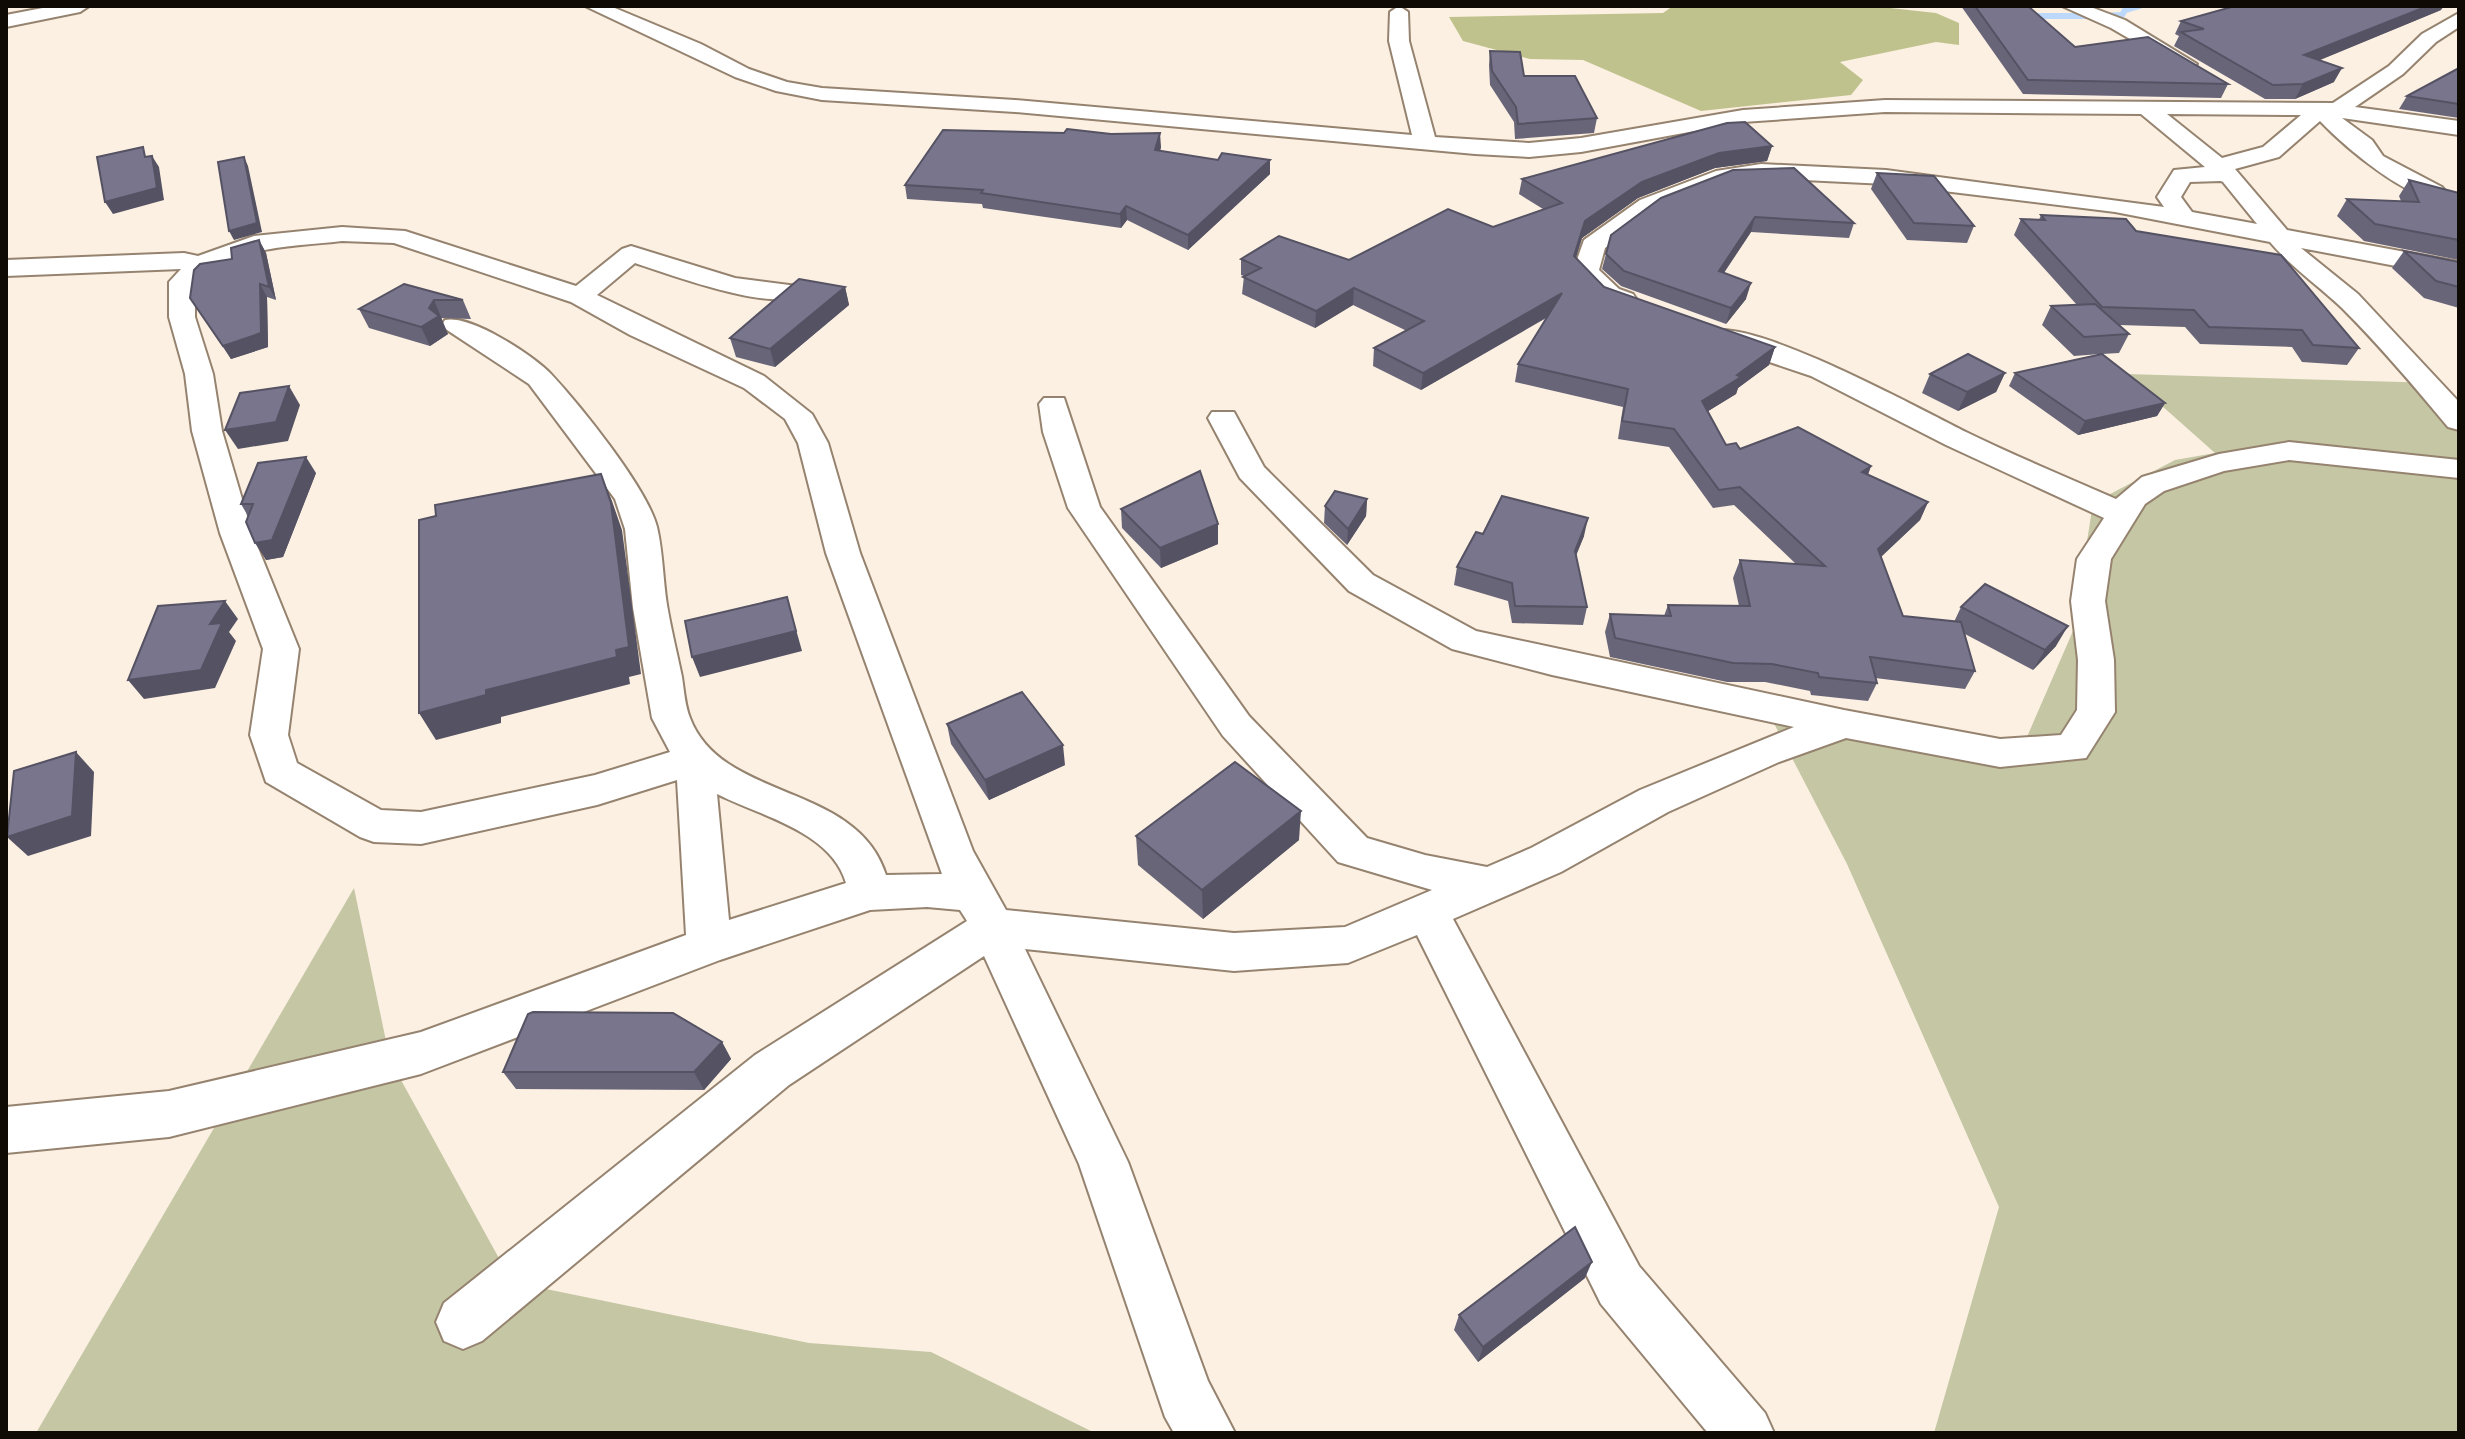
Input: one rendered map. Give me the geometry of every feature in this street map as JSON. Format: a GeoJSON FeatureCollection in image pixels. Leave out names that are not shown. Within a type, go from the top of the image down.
{"type":"FeatureCollection","features":[{"type":"Feature","properties":{"kind":"street"},"geometry":{"type":"LineString","coordinates":[[6,21],[80,6]]}},
{"type":"Feature","properties":{"kind":"street"},"geometry":{"type":"LineString","coordinates":[[594,6],[694,48],[742,73],[783,87],[822,94],[1015,106],[1113,117],[1529,150],[1581,145],[1743,116],[1845,108],[1986,105],[2337,110],[2396,70],[2429,38],[2459,19]]}},
{"type":"Feature","properties":{"kind":"street"},"geometry":{"type":"LineString","coordinates":[[2071,6],[2118,24],[2208,77]]}},
{"type":"Feature","properties":{"kind":"street"},"geometry":{"type":"LineString","coordinates":[[1399,12],[1399,41],[1425,142]]}},
{"type":"Feature","properties":{"kind":"street"},"geometry":{"type":"LineString","coordinates":[[2233,92],[2257,107]]}},
{"type":"Feature","properties":{"kind":"street"},"geometry":{"type":"LineString","coordinates":[[2145,107],[2221,168],[2261,211],[2299,261],[2371,322],[2459,421]]}},
{"type":"Feature","properties":{"kind":"street"},"geometry":{"type":"LineString","coordinates":[[2321,109],[2345,134],[2364,145],[2375,161],[2434,192]]}},
{"type":"Feature","properties":{"kind":"street"},"geometry":{"type":"LineString","coordinates":[[2221,168],[2271,152],[2321,109],[2453,130]]}},
{"type":"Feature","properties":{"kind":"street"},"geometry":{"type":"LineString","coordinates":[[2184,218],[2169,197],[2182,175],[2221,174],[2221,168]]}},
{"type":"Feature","properties":{"kind":"street"},"geometry":{"type":"LineString","coordinates":[[1654,312],[1610,295],[1586,271],[1593,245],[1648,205],[1724,176],[1761,171],[1886,177],[2115,205],[2459,270]]}},
{"type":"Feature","properties":{"kind":"street"},"geometry":{"type":"LineString","coordinates":[[870,893],[860,859],[813,819],[735,785],[695,762],[666,767],[555,800],[421,828],[374,826],[280,772],[269,735],[281,649],[236,533],[207,431],[199,374],[182,317],[182,282],[200,264],[254,243],[303,236],[396,236],[580,296],[640,329],[754,382],[797,414],[813,443],[843,553],[952,851],[1103,1162],[1185,1397],[1206,1433]]}},
{"type":"Feature","properties":{"kind":"street"},"geometry":{"type":"LineString","coordinates":[[580,296],[631,254],[732,286],[788,292]]}},
{"type":"Feature","properties":{"kind":"street"},"geometry":{"type":"LineString","coordinates":[[6,268],[184,261],[200,264]]}},
{"type":"Feature","properties":{"kind":"street"},"geometry":{"type":"LineString","coordinates":[[455,326],[482,339],[539,378],[631,498],[641,529],[650,608],[671,718],[695,762],[709,945]]}},
{"type":"Feature","properties":{"kind":"street"},"geometry":{"type":"LineString","coordinates":[[1696,327],[1821,370],[1957,439],[2122,514]]}},
{"type":"Feature","properties":{"kind":"street"},"geometry":{"type":"LineString","coordinates":[[1054,404],[1058,432],[1084,508],[1236,726],[1353,850],[1425,872],[1488,884]]}},
{"type":"Feature","properties":{"kind":"street"},"geometry":{"type":"LineString","coordinates":[[1223,418],[1251,471],[1361,583],[1465,640],[1552,662],[1844,724],[2000,753],[2072,748],[2096,712],[2096,660],[2088,601],[2094,559],[2133,498],[2153,484],[2219,463],[2289,451],[2459,469]]}},
{"type":"Feature","properties":{"kind":"street"},"geometry":{"type":"LineString","coordinates":[[6,1130],[169,1114],[421,1053],[709,945],[870,893],[927,890],[983,911],[1234,952],[1348,945],[1546,860],[1654,801],[1765,752],[1844,724]]}},
{"type":"Feature","properties":{"kind":"street"},"geometry":{"type":"LineString","coordinates":[[1426,909],[1620,1285],[1745,1433]]}},
{"type":"Feature","properties":{"kind":"street"},"geometry":{"type":"LineString","coordinates":[[463,1322],[772,1070],[983,911]]}},
{"type":"Feature","properties":{"kind":"green space"},"geometry":{"type":"Polygon","coordinates":[[[1673,6],[1872,6],[1936,13],[1959,23],[1959,45],[1936,42],[1840,62],[1863,80],[1851,95],[1701,111],[1583,60],[1530,59],[1463,41],[1449,17],[1663,13],[1673,6]]]}},
{"type":"Feature","properties":{"kind":"green space"},"geometry":{"type":"Polygon","coordinates":[[[2126,374],[2437,383],[2459,412],[2459,1433],[1934,1433],[1999,1207],[1847,864],[1765,706],[2023,746],[2073,631],[2093,503],[2175,460],[2215,453],[2126,374]]]}},
{"type":"Feature","properties":{"kind":"green space"},"geometry":{"type":"Polygon","coordinates":[[[354,888],[390,1060],[512,1282],[809,1343],[931,1352],[1095,1433],[36,1433],[354,888]]]}},
{"type":"Feature","properties":{"kind":"building"},"geometry":{"type":"Polygon","coordinates":[[[1975,6],[2028,6],[2075,47],[2148,37],[2228,84],[2028,80],[1975,6]]]}},
{"type":"Feature","properties":{"kind":"building"},"geometry":{"type":"Polygon","coordinates":[[[2235,6],[2428,6],[2304,55],[2342,68],[2303,84],[2273,85],[2181,32],[2204,29],[2181,21],[2235,6]]]}},
{"type":"Feature","properties":{"kind":"building"},"geometry":{"type":"Polygon","coordinates":[[[1490,51],[1520,52],[1524,76],[1575,76],[1597,118],[1518,124],[1516,107],[1492,71],[1490,51]]]}},
{"type":"Feature","properties":{"kind":"building"},"geometry":{"type":"Polygon","coordinates":[[[2459,68],[2459,104],[2407,96],[2459,68]]]}},
{"type":"Feature","properties":{"kind":"building"},"geometry":{"type":"Polygon","coordinates":[[[1745,122],[1772,146],[1719,153],[1642,182],[1585,221],[1574,256],[1604,287],[1775,347],[1737,375],[1741,377],[1702,401],[1726,445],[1736,443],[1740,449],[1798,427],[1871,466],[1862,472],[1928,502],[1878,549],[1903,616],[1961,622],[1975,671],[1870,657],[1877,683],[1819,677],[1818,673],[1772,664],[1733,663],[1615,638],[1610,614],[1671,616],[1668,605],[1750,606],[1740,560],[1825,566],[1740,487],[1719,490],[1674,429],[1622,421],[1628,389],[1518,364],[1562,293],[1423,373],[1374,348],[1424,321],[1354,288],[1316,311],[1243,277],[1261,268],[1241,259],[1279,236],[1349,260],[1448,209],[1493,227],[1562,203],[1522,179],[1727,123],[1745,122]]]}},
{"type":"Feature","properties":{"kind":"building"},"geometry":{"type":"Polygon","coordinates":[[[1067,129],[1111,134],[1160,133],[1155,150],[1218,160],[1222,153],[1270,160],[1188,235],[1126,206],[1120,214],[981,193],[983,190],[905,185],[943,130],[1064,133],[1067,129]]]}},
{"type":"Feature","properties":{"kind":"building"},"geometry":{"type":"Polygon","coordinates":[[[143,147],[145,157],[152,156],[157,188],[105,202],[97,157],[143,147]]]}},
{"type":"Feature","properties":{"kind":"building"},"geometry":{"type":"Polygon","coordinates":[[[244,157],[257,223],[229,231],[218,162],[244,157]]]}},
{"type":"Feature","properties":{"kind":"building"},"geometry":{"type":"Polygon","coordinates":[[[1794,168],[1854,223],[1755,217],[1719,271],[1751,283],[1731,308],[1624,271],[1606,254],[1611,235],[1661,198],[1733,170],[1794,168]]]}},
{"type":"Feature","properties":{"kind":"building"},"geometry":{"type":"Polygon","coordinates":[[[1877,173],[1934,176],[1974,226],[1914,223],[1877,173]]]}},
{"type":"Feature","properties":{"kind":"building"},"geometry":{"type":"Polygon","coordinates":[[[2409,180],[2459,193],[2459,240],[2375,224],[2347,199],[2419,202],[2409,180]]]}},
{"type":"Feature","properties":{"kind":"building"},"geometry":{"type":"Polygon","coordinates":[[[2041,215],[2126,219],[2136,231],[2281,255],[2359,348],[2313,345],[2302,330],[2209,327],[2194,310],[2102,307],[2021,219],[2045,220],[2041,215]]]}},
{"type":"Feature","properties":{"kind":"building"},"geometry":{"type":"Polygon","coordinates":[[[259,240],[269,287],[260,284],[261,333],[223,346],[190,298],[194,270],[200,264],[232,259],[231,248],[259,240]]]}},
{"type":"Feature","properties":{"kind":"building"},"geometry":{"type":"Polygon","coordinates":[[[2404,251],[2459,262],[2459,287],[2436,281],[2404,251]]]}},
{"type":"Feature","properties":{"kind":"building"},"geometry":{"type":"Polygon","coordinates":[[[799,279],[845,287],[770,349],[730,338],[799,279]]]}},
{"type":"Feature","properties":{"kind":"building"},"geometry":{"type":"Polygon","coordinates":[[[404,284],[463,300],[434,300],[429,308],[439,316],[421,327],[359,309],[404,284]]]}},
{"type":"Feature","properties":{"kind":"building"},"geometry":{"type":"Polygon","coordinates":[[[2095,304],[2129,334],[2084,337],[2051,306],[2095,304]]]}},
{"type":"Feature","properties":{"kind":"building"},"geometry":{"type":"Polygon","coordinates":[[[1968,354],[2005,373],[1967,392],[1930,374],[1968,354]]]}},
{"type":"Feature","properties":{"kind":"building"},"geometry":{"type":"Polygon","coordinates":[[[2102,354],[2165,403],[2085,421],[2015,373],[2102,354]]]}},
{"type":"Feature","properties":{"kind":"building"},"geometry":{"type":"Polygon","coordinates":[[[289,386],[276,422],[225,430],[240,393],[289,386]]]}},
{"type":"Feature","properties":{"kind":"building"},"geometry":{"type":"Polygon","coordinates":[[[306,457],[272,540],[255,543],[246,522],[253,504],[241,504],[258,463],[306,457]]]}},
{"type":"Feature","properties":{"kind":"building"},"geometry":{"type":"Polygon","coordinates":[[[1200,471],[1218,524],[1160,548],[1121,509],[1200,471]]]}},
{"type":"Feature","properties":{"kind":"building"},"geometry":{"type":"Polygon","coordinates":[[[601,474],[611,503],[629,647],[616,650],[617,657],[486,690],[486,695],[419,713],[419,520],[436,516],[435,505],[601,474]]]}},
{"type":"Feature","properties":{"kind":"building"},"geometry":{"type":"Polygon","coordinates":[[[1335,491],[1367,499],[1348,529],[1325,506],[1335,491]]]}},
{"type":"Feature","properties":{"kind":"building"},"geometry":{"type":"Polygon","coordinates":[[[1502,496],[1588,518],[1575,551],[1587,607],[1515,606],[1512,583],[1457,567],[1476,532],[1483,534],[1502,496]]]}},
{"type":"Feature","properties":{"kind":"building"},"geometry":{"type":"Polygon","coordinates":[[[1985,584],[2068,626],[2045,650],[1961,607],[1985,584]]]}},
{"type":"Feature","properties":{"kind":"building"},"geometry":{"type":"Polygon","coordinates":[[[787,597],[796,631],[692,657],[685,621],[787,597]]]}},
{"type":"Feature","properties":{"kind":"building"},"geometry":{"type":"Polygon","coordinates":[[[225,601],[210,624],[222,623],[201,670],[128,680],[158,606],[225,601]]]}},
{"type":"Feature","properties":{"kind":"building"},"geometry":{"type":"Polygon","coordinates":[[[1022,692],[1063,745],[985,780],[947,724],[1022,692]]]}},
{"type":"Feature","properties":{"kind":"building"},"geometry":{"type":"Polygon","coordinates":[[[76,752],[72,816],[7,837],[14,771],[76,752]]]}},
{"type":"Feature","properties":{"kind":"building"},"geometry":{"type":"Polygon","coordinates":[[[1235,762],[1301,811],[1202,890],[1136,836],[1235,762]]]}},
{"type":"Feature","properties":{"kind":"building"},"geometry":{"type":"Polygon","coordinates":[[[673,1013],[722,1042],[694,1072],[503,1072],[528,1014],[673,1013]]]}},
{"type":"Feature","properties":{"kind":"building"},"geometry":{"type":"Polygon","coordinates":[[[1575,1227],[1592,1262],[1483,1347],[1459,1315],[1575,1227]]]}},
{"type":"Feature","properties":{"kind":"waterway"},"geometry":{"type":"LineString","coordinates":[[2102,16],[2122,15],[2125,10],[2139,6]]}},
{"type":"Feature","properties":{"kind":"waterway"},"geometry":{"type":"LineString","coordinates":[[2024,16],[2089,16]]}}]}
